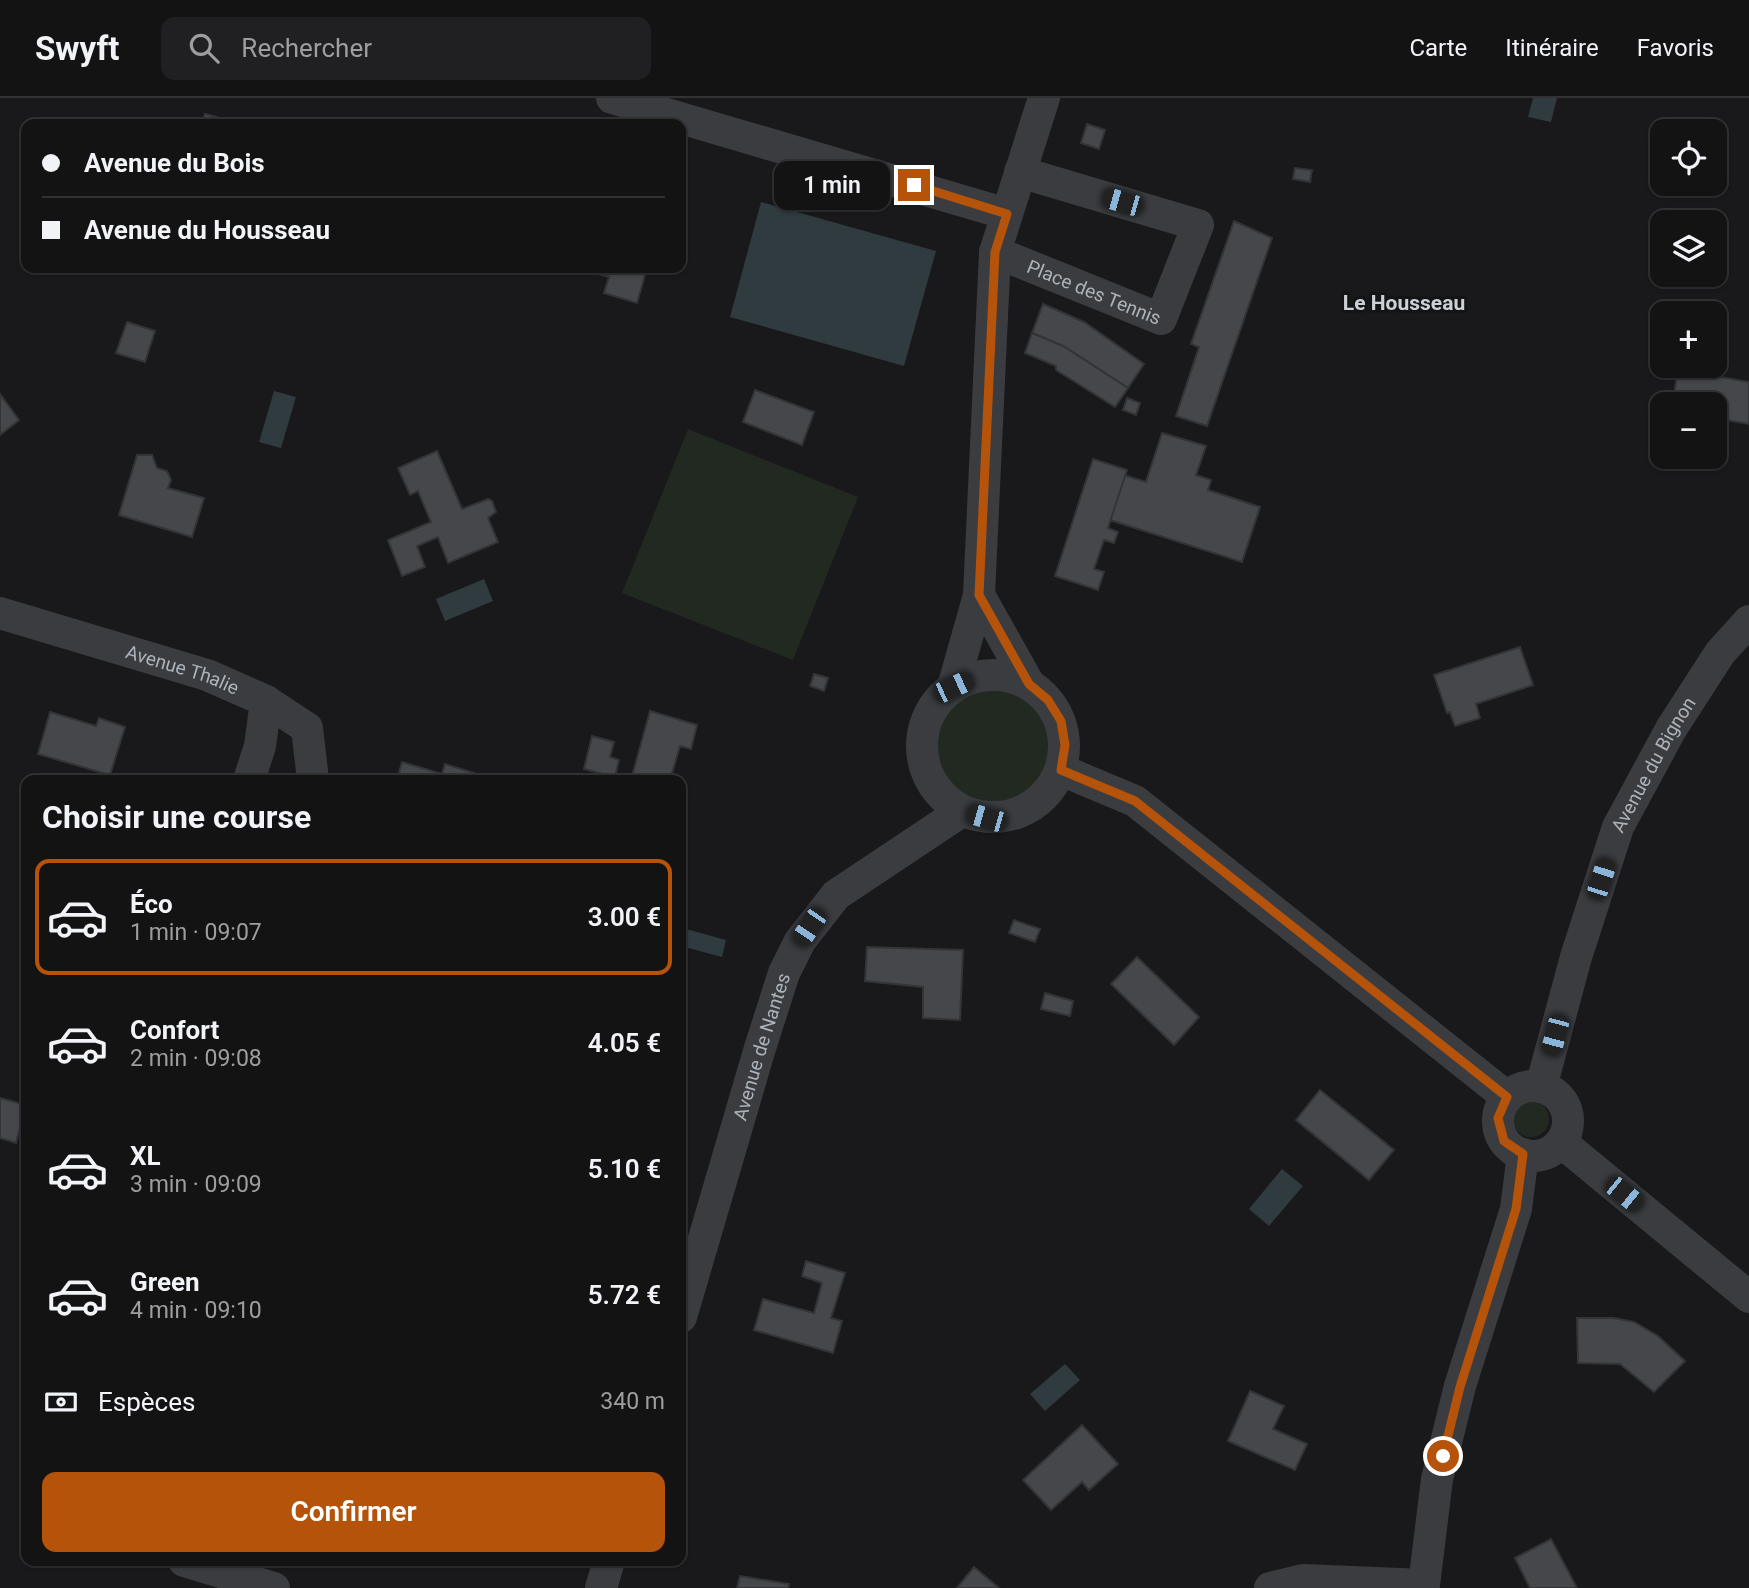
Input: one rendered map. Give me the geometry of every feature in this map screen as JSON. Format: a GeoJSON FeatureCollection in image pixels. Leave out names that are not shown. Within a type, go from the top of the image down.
{"type":"FeatureCollection","features":[{"type":"Feature","properties":{"kind":"street"},"geometry":{"type":"LineString","coordinates":[[612,98],[684,119]]}},
{"type":"Feature","properties":{"kind":"street"},"geometry":{"type":"LineString","coordinates":[[953,687],[979,595],[995,252],[1045,98]]}},
{"type":"Feature","properties":{"kind":"street"},"geometry":{"type":"LineString","coordinates":[[686,120],[1007,214]]}},
{"type":"Feature","properties":{"kind":"street","name":"Place des Tennis"},"geometry":{"type":"LineString","coordinates":[[995,252],[1161,319],[1198,225],[1020,172]]}},
{"type":"Feature","properties":{"kind":"street"},"geometry":{"type":"LineString","coordinates":[[979,595],[1029,684]]}},
{"type":"Feature","properties":{"kind":"street","name":"Avenue Thalie"},"geometry":{"type":"LineString","coordinates":[[0,612],[207,675],[266,701],[307,728],[312,775]]}},
{"type":"Feature","properties":{"kind":"street","name":"Avenue du Bignon"},"geometry":{"type":"LineString","coordinates":[[1541,1087],[1576,957],[1618,827],[1671,729],[1720,653],[1749,621]]}},
{"type":"Feature","properties":{"kind":"street"},"geometry":{"type":"LineString","coordinates":[[991,675],[1010,677],[1029,684],[1048,700],[1061,721],[1065,745],[1061,770],[1050,791],[1032,807],[1009,816],[986,818],[962,811],[944,799],[931,782],[923,762],[922,741],[926,720],[937,702],[953,687],[971,678],[991,675]]}},
{"type":"Feature","properties":{"kind":"street"},"geometry":{"type":"LineString","coordinates":[[251,775],[260,746],[266,701]]}},
{"type":"Feature","properties":{"kind":"street"},"geometry":{"type":"LineString","coordinates":[[1061,770],[1135,801],[1507,1097]]}},
{"type":"Feature","properties":{"kind":"street","name":"Avenue de Nantes"},"geometry":{"type":"LineString","coordinates":[[686,1300],[760,1048],[784,973],[800,941],[836,895],[962,811]]}},
{"type":"Feature","properties":{"kind":"street"},"geometry":{"type":"LineString","coordinates":[[1541,1087],[1560,1098],[1566,1109],[1567,1132],[1561,1142],[1544,1154],[1523,1154],[1512,1149],[1499,1130],[1498,1118],[1507,1097],[1517,1089],[1541,1087]]}},
{"type":"Feature","properties":{"kind":"street"},"geometry":{"type":"LineString","coordinates":[[1561,1142],[1749,1297]]}},
{"type":"Feature","properties":{"kind":"street"},"geometry":{"type":"LineString","coordinates":[[1270,1588],[1303,1580],[1424,1586],[1437,1479],[1460,1387],[1516,1209],[1523,1154]]}},
{"type":"Feature","properties":{"kind":"street"},"geometry":{"type":"LineString","coordinates":[[201,1566],[274,1588]]}},
{"type":"Feature","properties":{"kind":"street"},"geometry":{"type":"LineString","coordinates":[[601,1588],[607,1566]]}},
{"type":"Feature","properties":{"kind":"shaded area"},"geometry":{"type":"Polygon","coordinates":[[[1533,98],[1557,98],[1551,122],[1528,117],[1533,98]]]}},
{"type":"Feature","properties":{"kind":"shaded area"},"geometry":{"type":"Polygon","coordinates":[[[761,202],[936,251],[904,366],[730,317],[761,202]]]}},
{"type":"Feature","properties":{"kind":"shaded area"},"geometry":{"type":"Polygon","coordinates":[[[274,391],[296,397],[281,448],[259,442],[274,391]]]}},
{"type":"Feature","properties":{"kind":"shaded area"},"geometry":{"type":"Polygon","coordinates":[[[688,429],[858,497],[793,660],[622,593],[688,429]]]}},
{"type":"Feature","properties":{"kind":"shaded area"},"geometry":{"type":"Polygon","coordinates":[[[484,579],[493,601],[445,621],[436,599],[484,579]]]}},
{"type":"Feature","properties":{"kind":"shaded area"},"geometry":{"type":"Polygon","coordinates":[[[993,686],[1016,691],[1035,704],[1048,723],[1053,746],[1048,769],[1035,788],[1016,801],[993,806],[970,801],[951,788],[938,769],[933,746],[938,723],[951,704],[970,691],[993,686]]]}},
{"type":"Feature","properties":{"kind":"shaded area"},"geometry":{"type":"Polygon","coordinates":[[[686,929],[726,940],[722,957],[686,947],[686,929]]]}},
{"type":"Feature","properties":{"kind":"shaded area"},"geometry":{"type":"Polygon","coordinates":[[[1531,1101],[1544,1106],[1549,1119],[1544,1132],[1531,1137],[1518,1132],[1513,1119],[1518,1106],[1531,1101]]]}},
{"type":"Feature","properties":{"kind":"shaded area"},"geometry":{"type":"Polygon","coordinates":[[[1282,1169],[1303,1186],[1269,1226],[1249,1209],[1282,1169]]]}},
{"type":"Feature","properties":{"kind":"shaded area"},"geometry":{"type":"Polygon","coordinates":[[[1065,1364],[1080,1380],[1045,1411],[1030,1394],[1065,1364]]]}},
{"type":"Feature","properties":{"kind":"building"},"geometry":{"type":"Polygon","coordinates":[[[205,114],[224,119],[204,119],[205,114]]]}},
{"type":"Feature","properties":{"kind":"building"},"geometry":{"type":"Polygon","coordinates":[[[1087,124],[1105,130],[1099,149],[1081,143],[1087,124]]]}},
{"type":"Feature","properties":{"kind":"building"},"geometry":{"type":"Polygon","coordinates":[[[1295,168],[1312,170],[1310,182],[1293,179],[1295,168]]]}},
{"type":"Feature","properties":{"kind":"building"},"geometry":{"type":"Polygon","coordinates":[[[1234,221],[1272,238],[1207,426],[1176,416],[1199,347],[1191,344],[1234,221]]]}},
{"type":"Feature","properties":{"kind":"building"},"geometry":{"type":"Polygon","coordinates":[[[594,273],[646,273],[637,303],[604,293],[609,277],[594,273]]]}},
{"type":"Feature","properties":{"kind":"building"},"geometry":{"type":"Polygon","coordinates":[[[1043,304],[1084,322],[1144,364],[1128,388],[1063,346],[1032,333],[1043,304]]]}},
{"type":"Feature","properties":{"kind":"building"},"geometry":{"type":"Polygon","coordinates":[[[127,322],[155,331],[145,362],[116,353],[127,322]]]}},
{"type":"Feature","properties":{"kind":"building"},"geometry":{"type":"Polygon","coordinates":[[[1032,333],[1063,346],[1128,388],[1115,407],[1056,370],[1056,366],[1025,353],[1032,333]]]}},
{"type":"Feature","properties":{"kind":"building"},"geometry":{"type":"Polygon","coordinates":[[[1676,378],[1726,378],[1749,382],[1749,424],[1727,420],[1727,392],[1675,392],[1676,378]]]}},
{"type":"Feature","properties":{"kind":"building"},"geometry":{"type":"Polygon","coordinates":[[[755,390],[814,412],[802,445],[743,422],[755,390]]]}},
{"type":"Feature","properties":{"kind":"building"},"geometry":{"type":"Polygon","coordinates":[[[0,394],[19,420],[0,435],[0,394]]]}},
{"type":"Feature","properties":{"kind":"building"},"geometry":{"type":"Polygon","coordinates":[[[1127,398],[1140,403],[1136,415],[1123,410],[1127,398]]]}},
{"type":"Feature","properties":{"kind":"building"},"geometry":{"type":"Polygon","coordinates":[[[1162,433],[1206,446],[1196,475],[1211,480],[1208,490],[1260,507],[1242,562],[1110,520],[1124,475],[1146,482],[1162,433]]]}},
{"type":"Feature","properties":{"kind":"building"},"geometry":{"type":"Polygon","coordinates":[[[437,451],[462,509],[488,499],[492,501],[496,512],[488,518],[498,542],[448,563],[438,537],[417,546],[425,567],[402,576],[388,540],[431,522],[418,491],[410,495],[398,468],[437,451]]]}},
{"type":"Feature","properties":{"kind":"building"},"geometry":{"type":"Polygon","coordinates":[[[137,455],[152,455],[157,468],[167,471],[171,480],[168,488],[204,498],[192,537],[119,515],[137,455]]]}},
{"type":"Feature","properties":{"kind":"building"},"geometry":{"type":"Polygon","coordinates":[[[1093,459],[1127,470],[1108,528],[1118,532],[1114,543],[1104,540],[1094,569],[1104,572],[1098,590],[1055,576],[1093,459]]]}},
{"type":"Feature","properties":{"kind":"building"},"geometry":{"type":"Polygon","coordinates":[[[1520,647],[1533,685],[1476,704],[1480,718],[1455,726],[1450,712],[1447,713],[1434,675],[1520,647]]]}},
{"type":"Feature","properties":{"kind":"building"},"geometry":{"type":"Polygon","coordinates":[[[814,674],[828,678],[824,691],[810,686],[814,674]]]}},
{"type":"Feature","properties":{"kind":"building"},"geometry":{"type":"Polygon","coordinates":[[[650,711],[697,725],[691,749],[680,746],[671,775],[632,775],[650,711]]]}},
{"type":"Feature","properties":{"kind":"building"},"geometry":{"type":"Polygon","coordinates":[[[50,712],[96,726],[99,718],[125,727],[110,775],[38,754],[50,712]]]}},
{"type":"Feature","properties":{"kind":"building"},"geometry":{"type":"Polygon","coordinates":[[[592,736],[614,742],[610,757],[619,760],[615,775],[584,769],[592,736]]]}},
{"type":"Feature","properties":{"kind":"building"},"geometry":{"type":"Polygon","coordinates":[[[402,762],[442,774],[445,764],[480,775],[398,775],[402,762]]]}},
{"type":"Feature","properties":{"kind":"building"},"geometry":{"type":"Polygon","coordinates":[[[1014,920],[1040,929],[1035,942],[1009,933],[1014,920]]]}},
{"type":"Feature","properties":{"kind":"building"},"geometry":{"type":"Polygon","coordinates":[[[867,947],[963,950],[960,1020],[923,1018],[923,987],[865,981],[867,947]]]}},
{"type":"Feature","properties":{"kind":"building"},"geometry":{"type":"Polygon","coordinates":[[[1137,957],[1199,1017],[1174,1045],[1111,984],[1137,957]]]}},
{"type":"Feature","properties":{"kind":"building"},"geometry":{"type":"Polygon","coordinates":[[[1045,993],[1073,1001],[1070,1016],[1041,1009],[1045,993]]]}},
{"type":"Feature","properties":{"kind":"building"},"geometry":{"type":"Polygon","coordinates":[[[1320,1090],[1394,1150],[1369,1180],[1296,1120],[1320,1090]]]}},
{"type":"Feature","properties":{"kind":"building"},"geometry":{"type":"Polygon","coordinates":[[[0,1098],[21,1104],[21,1124],[16,1143],[0,1138],[0,1098]]]}},
{"type":"Feature","properties":{"kind":"building"},"geometry":{"type":"Polygon","coordinates":[[[806,1261],[845,1273],[831,1318],[842,1321],[833,1353],[754,1330],[763,1299],[814,1313],[822,1283],[802,1276],[806,1261]]]}},
{"type":"Feature","properties":{"kind":"building"},"geometry":{"type":"Polygon","coordinates":[[[1577,1318],[1614,1318],[1634,1322],[1658,1336],[1685,1361],[1654,1392],[1620,1364],[1578,1363],[1577,1318]]]}},
{"type":"Feature","properties":{"kind":"building"},"geometry":{"type":"Polygon","coordinates":[[[1250,1391],[1284,1406],[1273,1429],[1307,1444],[1295,1470],[1228,1441],[1250,1391]]]}},
{"type":"Feature","properties":{"kind":"building"},"geometry":{"type":"Polygon","coordinates":[[[1082,1425],[1118,1464],[1089,1490],[1082,1482],[1051,1510],[1023,1480],[1082,1425]]]}},
{"type":"Feature","properties":{"kind":"building"},"geometry":{"type":"Polygon","coordinates":[[[1551,1539],[1577,1588],[1530,1588],[1515,1558],[1551,1539]]]}},
{"type":"Feature","properties":{"kind":"building"},"geometry":{"type":"Polygon","coordinates":[[[974,1567],[999,1588],[957,1588],[974,1567]]]}},
{"type":"Feature","properties":{"kind":"building"},"geometry":{"type":"Polygon","coordinates":[[[740,1576],[789,1584],[788,1588],[737,1588],[740,1576]]]}},
{"type":"Feature","properties":{"kind":"district","name":"Le Housseau"},"geometry":{"type":"Point","coordinates":[1404,303]}},
{"type":"Feature","properties":{"kind":"route"},"geometry":{"type":"LineString","coordinates":[[914,185],[1007,214],[995,252],[979,595],[1029,684],[1048,700],[1061,721],[1065,745],[1061,770],[1135,801],[1507,1097],[1498,1118],[1499,1130],[1512,1149],[1523,1154],[1516,1209],[1460,1387],[1443,1456]]}}]}
